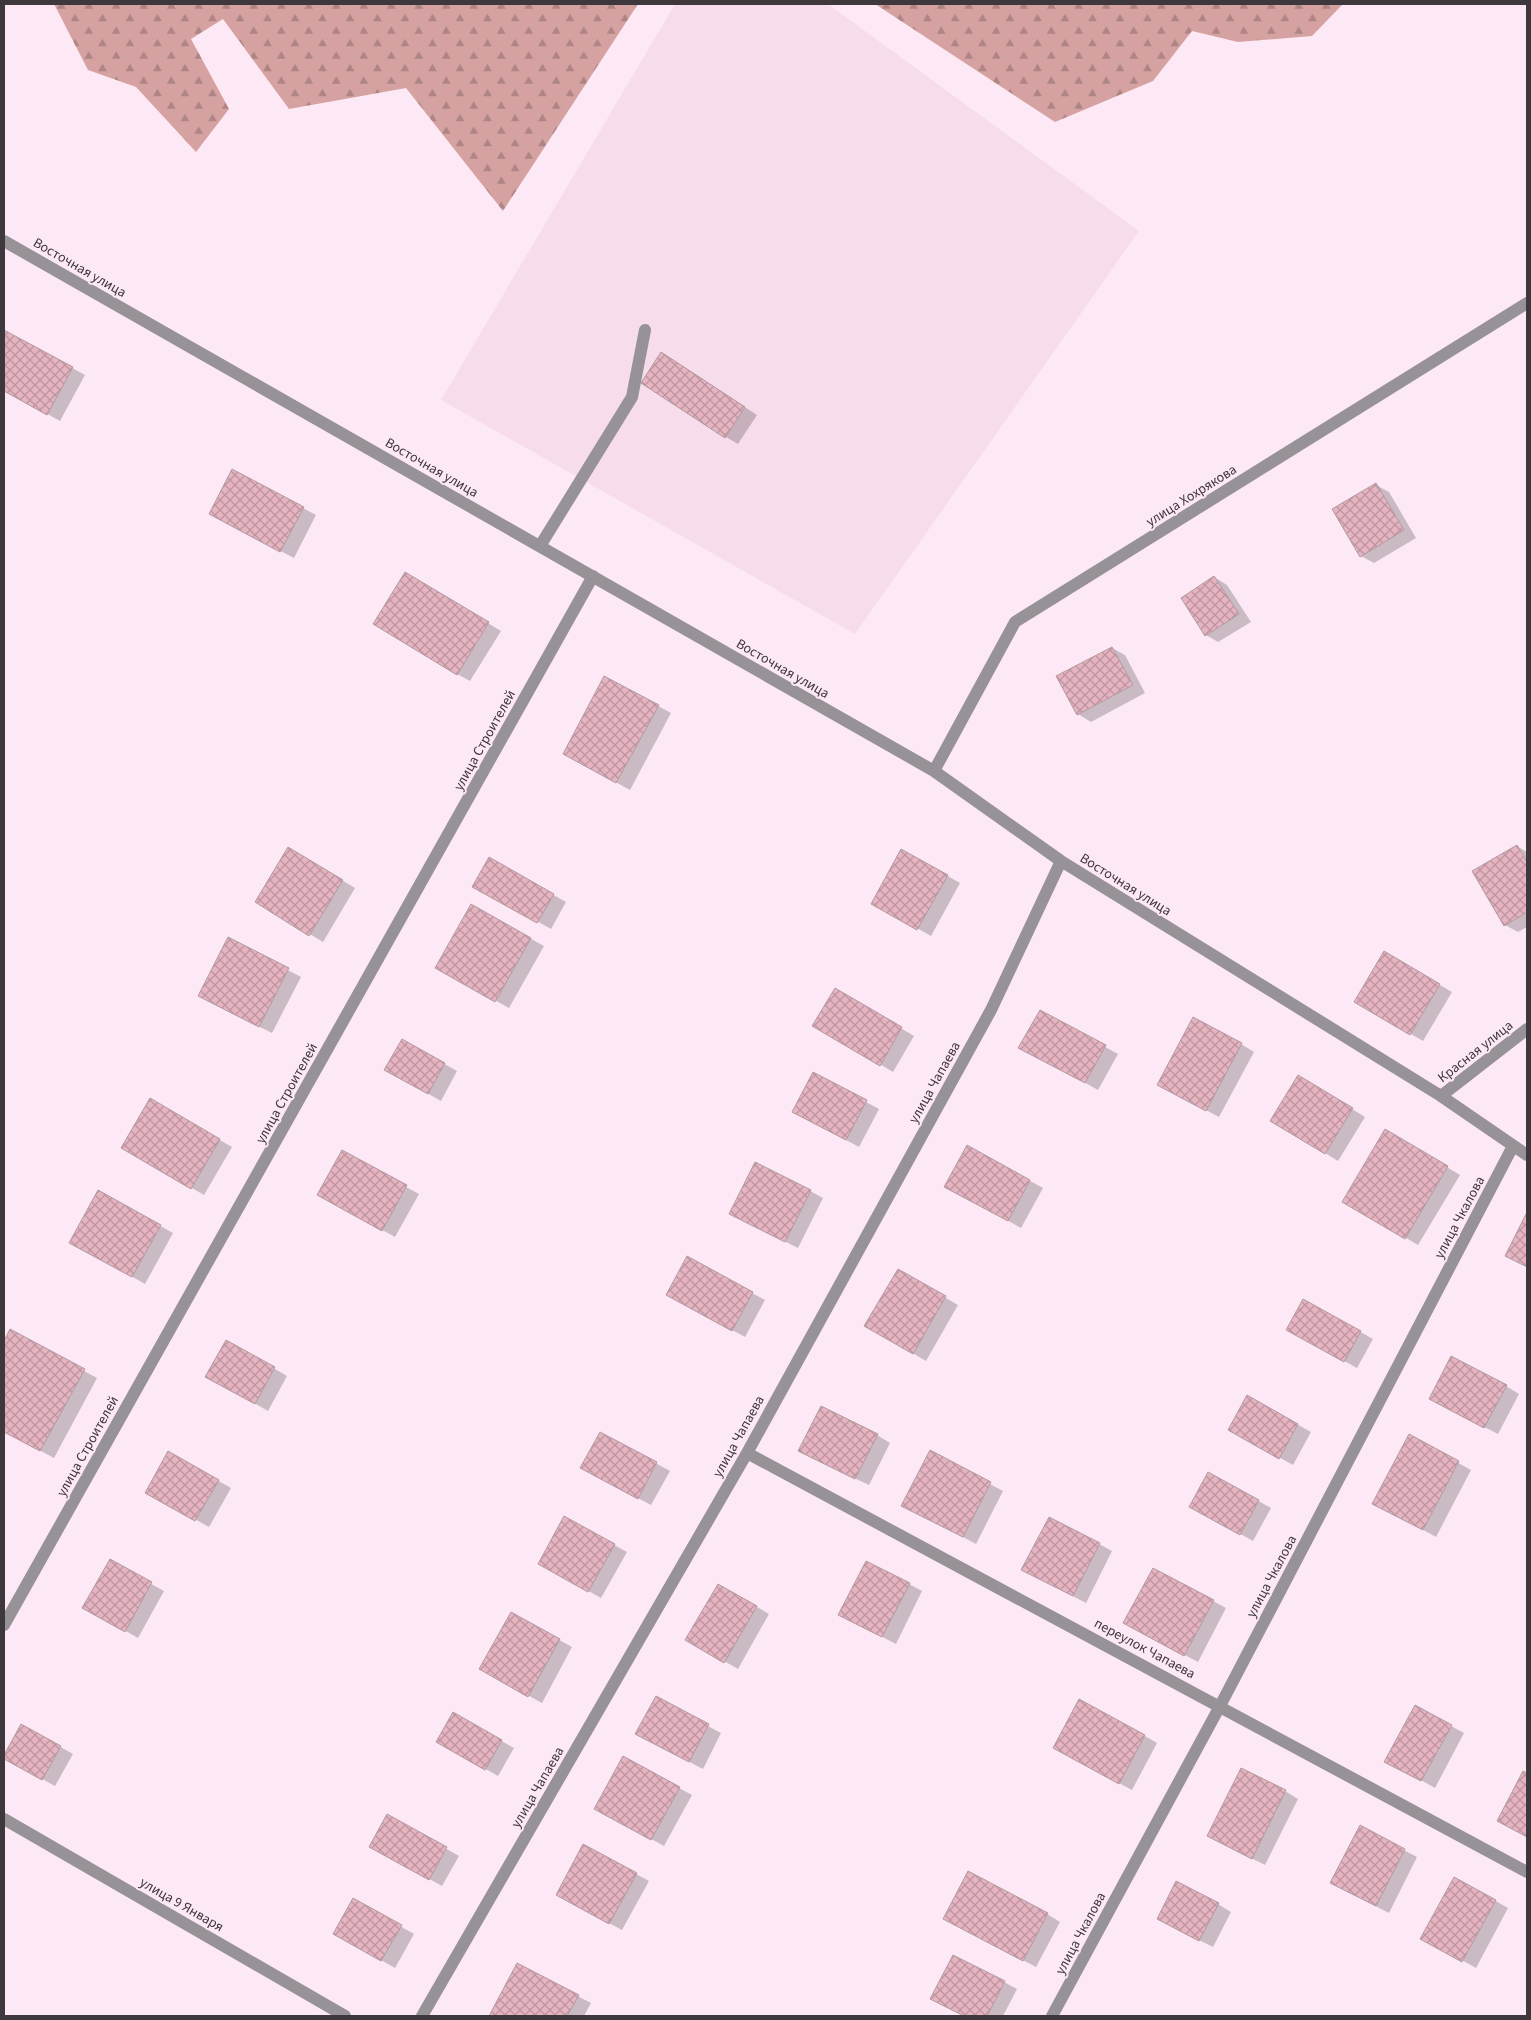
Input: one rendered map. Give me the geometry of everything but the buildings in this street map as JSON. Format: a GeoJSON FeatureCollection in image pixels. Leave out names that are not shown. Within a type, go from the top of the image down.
{"type":"FeatureCollection","features":[{"type":"Feature","properties":{"kind":"street","name":"Восточная улица"},"geometry":{"type":"LineString","coordinates":[[4,241],[934,771],[1061,861],[1441,1096],[1527,1155]]}},
{"type":"Feature","properties":{"kind":"street","name":"улица Хохрякова"},"geometry":{"type":"LineString","coordinates":[[934,771],[1015,622],[1527,303]]}},
{"type":"Feature","properties":{"kind":"street"},"geometry":{"type":"LineString","coordinates":[[540,546],[632,397],[645,330]]}},
{"type":"Feature","properties":{"kind":"street","name":"улица Строителей"},"geometry":{"type":"LineString","coordinates":[[4,1625],[594,576]]}},
{"type":"Feature","properties":{"kind":"street","name":"улица Чапаева"},"geometry":{"type":"LineString","coordinates":[[422,2016],[747,1453],[991,1010],[1061,861]]}},
{"type":"Feature","properties":{"kind":"street","name":"Красная улица"},"geometry":{"type":"LineString","coordinates":[[1441,1096],[1527,1029]]}},
{"type":"Feature","properties":{"kind":"street","name":"улица Чкалова"},"geometry":{"type":"LineString","coordinates":[[1052,2016],[1220,1706],[1512,1146]]}},
{"type":"Feature","properties":{"kind":"street","name":"переулок Чапаева"},"geometry":{"type":"LineString","coordinates":[[747,1453],[1527,1872]]}},
{"type":"Feature","properties":{"kind":"street","name":"улица 9 Января"},"geometry":{"type":"LineString","coordinates":[[4,1819],[344,2016]]}},
{"type":"Feature","properties":{"kind":"shaded area"},"geometry":{"type":"Polygon","coordinates":[[[675,4],[828,4],[1139,231],[855,634],[441,400],[675,4]]]}},
{"type":"Feature","properties":{"kind":"green space"},"geometry":{"type":"Polygon","coordinates":[[[54,4],[638,4],[503,211],[406,88],[289,109],[223,19],[191,39],[229,109],[196,152],[136,87],[88,70],[54,4]]]}},
{"type":"Feature","properties":{"kind":"green space"},"geometry":{"type":"Polygon","coordinates":[[[875,4],[1343,4],[1312,36],[1238,42],[1192,31],[1153,81],[1055,122],[875,4]]]}}]}
